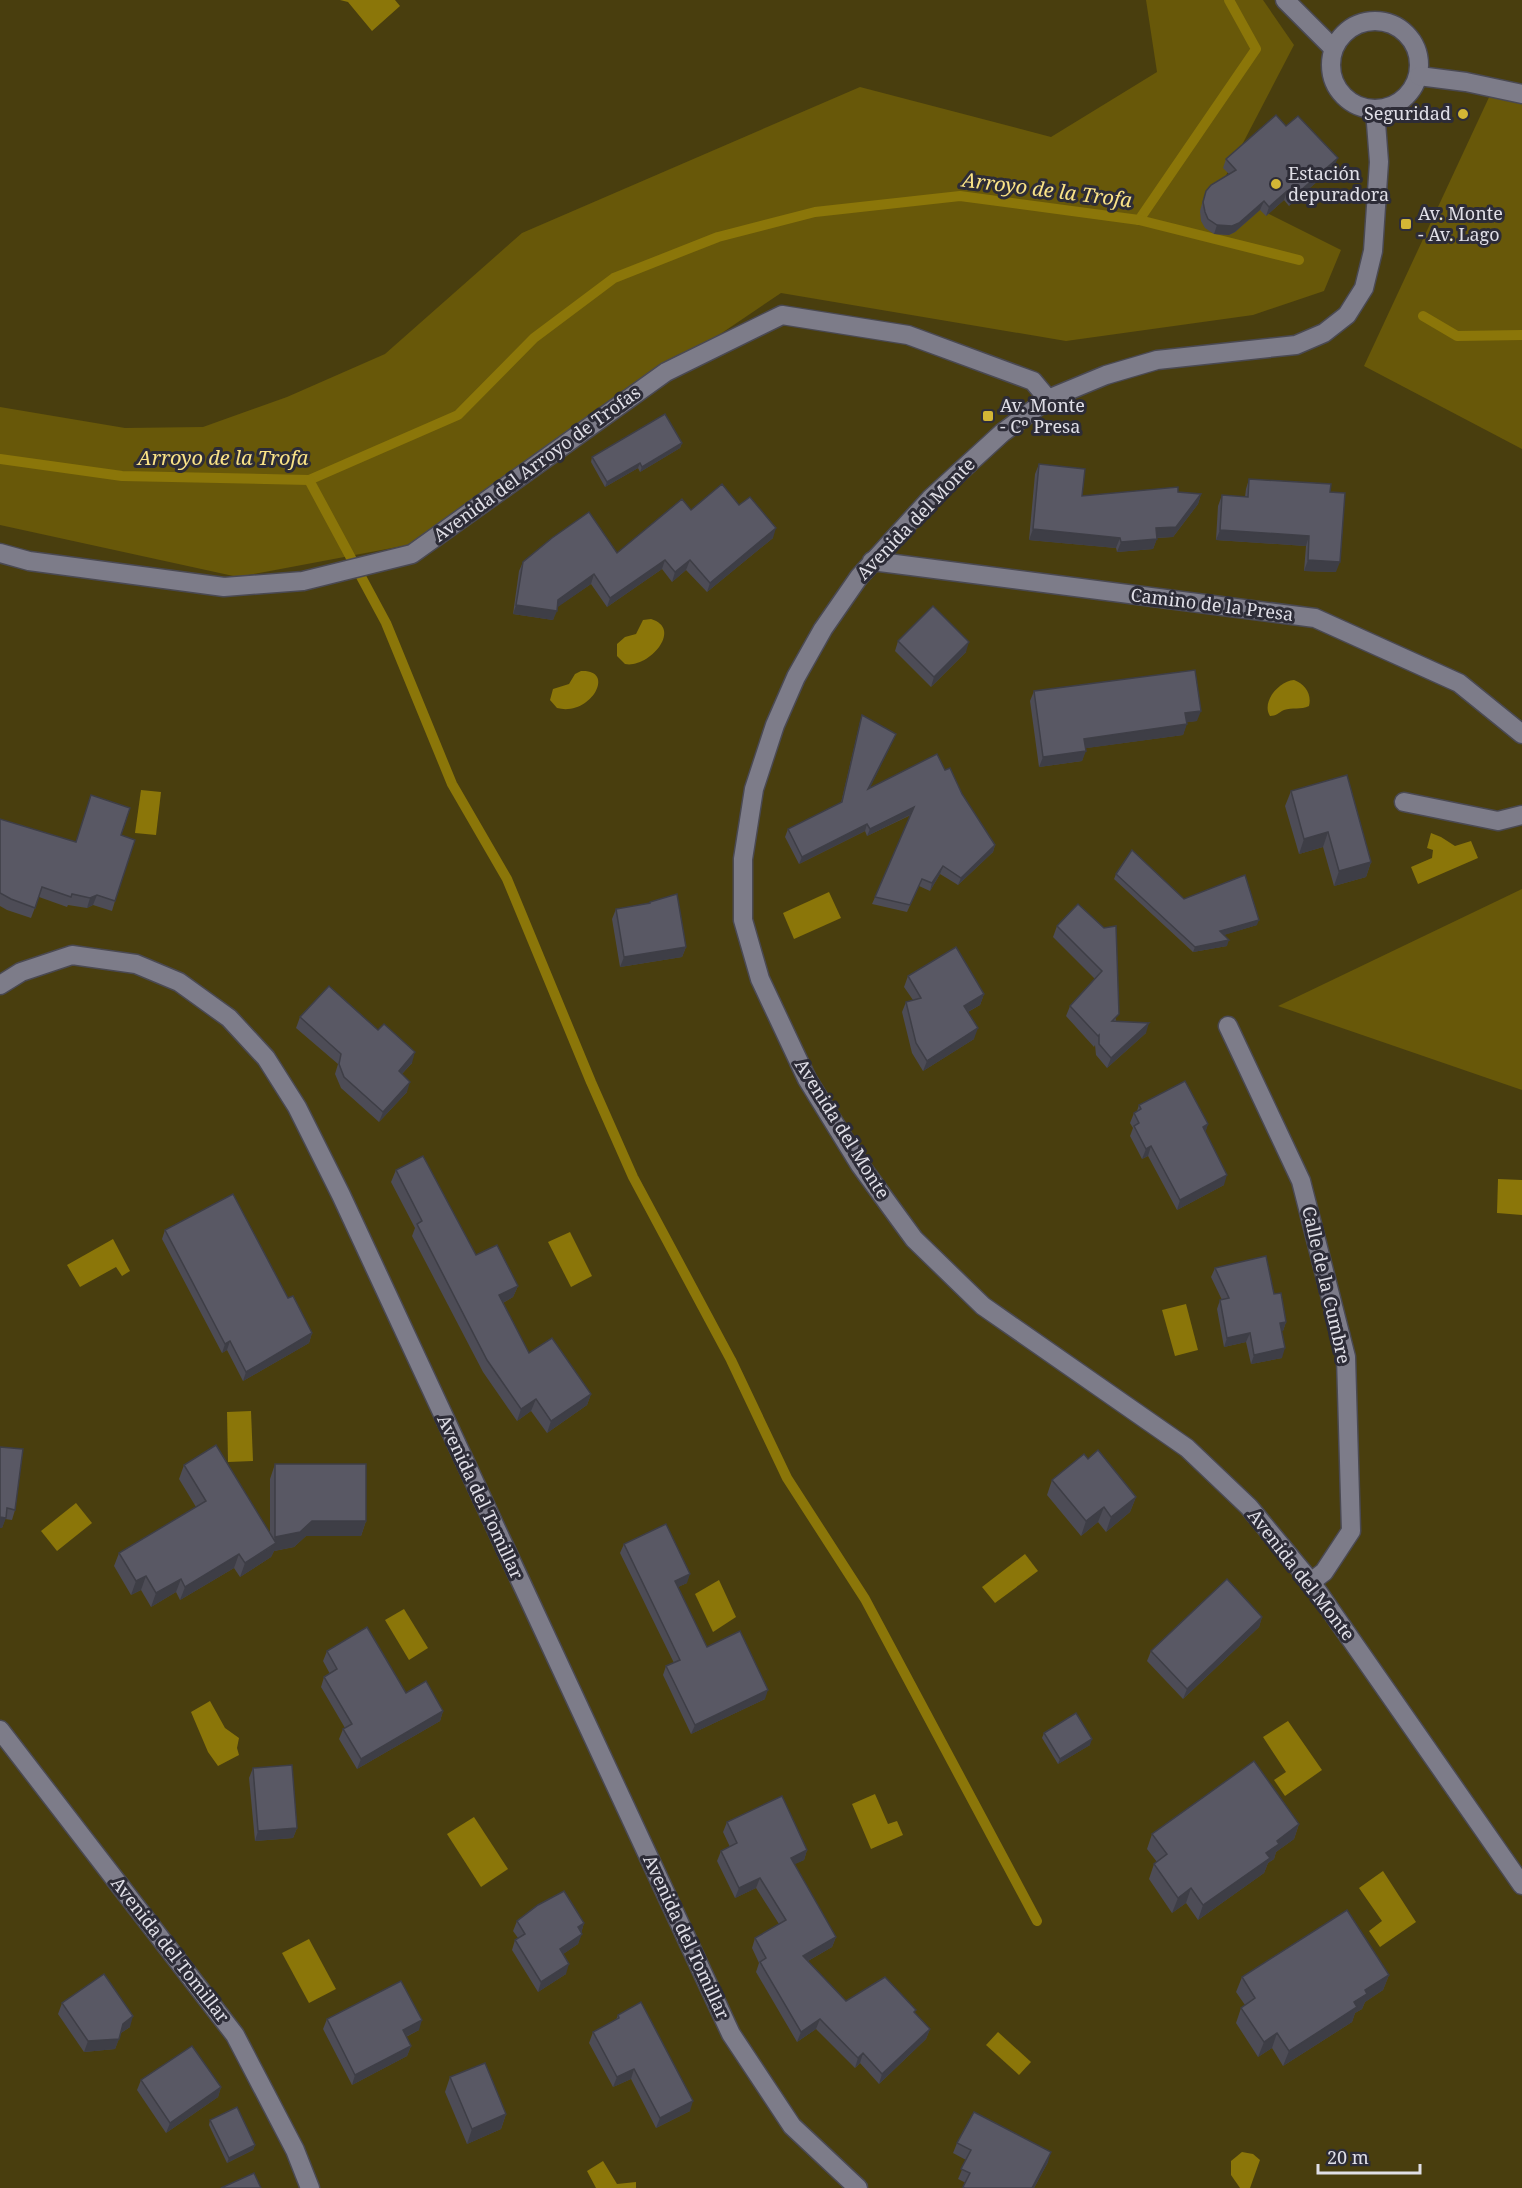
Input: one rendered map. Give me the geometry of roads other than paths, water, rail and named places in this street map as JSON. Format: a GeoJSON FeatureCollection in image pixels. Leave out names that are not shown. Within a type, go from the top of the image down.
{"type":"FeatureCollection","features":[{"type":"Feature","properties":{"kind":"street"},"geometry":{"type":"LineString","coordinates":[[1285,0],[1333,48]]}},
{"type":"Feature","properties":{"kind":"street"},"geometry":{"type":"LineString","coordinates":[[1379,21],[1397,27],[1412,39],[1419,57],[1419,76],[1410,94],[1394,106],[1375,111],[1357,107],[1343,98],[1333,83],[1329,66],[1333,48],[1344,33],[1360,23],[1379,21]]}},
{"type":"Feature","properties":{"kind":"street"},"geometry":{"type":"LineString","coordinates":[[1419,76],[1466,82],[1522,94]]}},
{"type":"Feature","properties":{"kind":"street","name":"Avenida del Monte"},"geometry":{"type":"LineString","coordinates":[[1375,111],[1379,162],[1373,251],[1364,288],[1347,315],[1324,333],[1296,345],[1157,360],[1106,375],[1048,399],[1002,433],[930,499],[859,577],[829,620],[795,677],[775,725],[754,789],[743,860],[743,920],[760,979],[807,1079],[860,1165],[914,1239],[983,1306],[1187,1448],[1250,1507],[1311,1582],[1522,1885]]}},
{"type":"Feature","properties":{"kind":"street","name":"Avenida del Arroyo de Trofas"},"geometry":{"type":"LineString","coordinates":[[0,553],[29,561],[225,587],[303,581],[412,554],[666,372],[782,315],[908,334],[1033,381],[1048,399]]}},
{"type":"Feature","properties":{"kind":"street","name":"Camino de la Presa"},"geometry":{"type":"LineString","coordinates":[[872,561],[1315,618],[1459,683],[1522,734]]}},
{"type":"Feature","properties":{"kind":"street"},"geometry":{"type":"LineString","coordinates":[[1404,802],[1498,821],[1522,815]]}},
{"type":"Feature","properties":{"kind":"street","name":"Avenida del Tomillar"},"geometry":{"type":"LineString","coordinates":[[0,985],[21,972],[72,956],[136,964],[180,982],[229,1018],[266,1058],[297,1107],[340,1195],[731,2034],[792,2126],[858,2188]]}},
{"type":"Feature","properties":{"kind":"street","name":"Calle de la Cumbre"},"geometry":{"type":"LineString","coordinates":[[1228,1026],[1301,1181],[1346,1357],[1352,1531],[1324,1572],[1311,1582]]}},
{"type":"Feature","properties":{"kind":"street","name":"Avenida del Tomillar"},"geometry":{"type":"LineString","coordinates":[[0,1730],[236,2035],[295,2150],[310,2188]]}},
{"type":"Feature","properties":{"kind":"waterway"},"geometry":{"type":"LineString","coordinates":[[1139,220],[1256,49],[1229,0]]}},
{"type":"Feature","properties":{"kind":"waterway","name":"Arroyo de la Trofa"},"geometry":{"type":"LineString","coordinates":[[0,459],[122,476],[309,480],[458,415],[534,338],[614,278],[718,237],[815,212],[960,196],[1139,220],[1299,260]]}},
{"type":"Feature","properties":{"kind":"waterway"},"geometry":{"type":"LineString","coordinates":[[1423,316],[1457,336],[1522,335]]}},
{"type":"Feature","properties":{"kind":"waterway"},"geometry":{"type":"LineString","coordinates":[[309,480],[386,623],[452,784],[507,879],[633,1177],[731,1360],[787,1478],[865,1599],[1037,1921]]}},
{"type":"Feature","properties":{"kind":"place","name":"Seguridad"},"geometry":{"type":"Point","coordinates":[1463,114]}},
{"type":"Feature","properties":{"kind":"place","name":"Estación depuradora"},"geometry":{"type":"Point","coordinates":[1276,184]}},
{"type":"Feature","properties":{"kind":"place","name":"Av. Monte - Av. Lago"},"geometry":{"type":"Point","coordinates":[1406,224]}},
{"type":"Feature","properties":{"kind":"place","name":"Av. Monte - Cº Presa"},"geometry":{"type":"Point","coordinates":[988,416]}}]}
